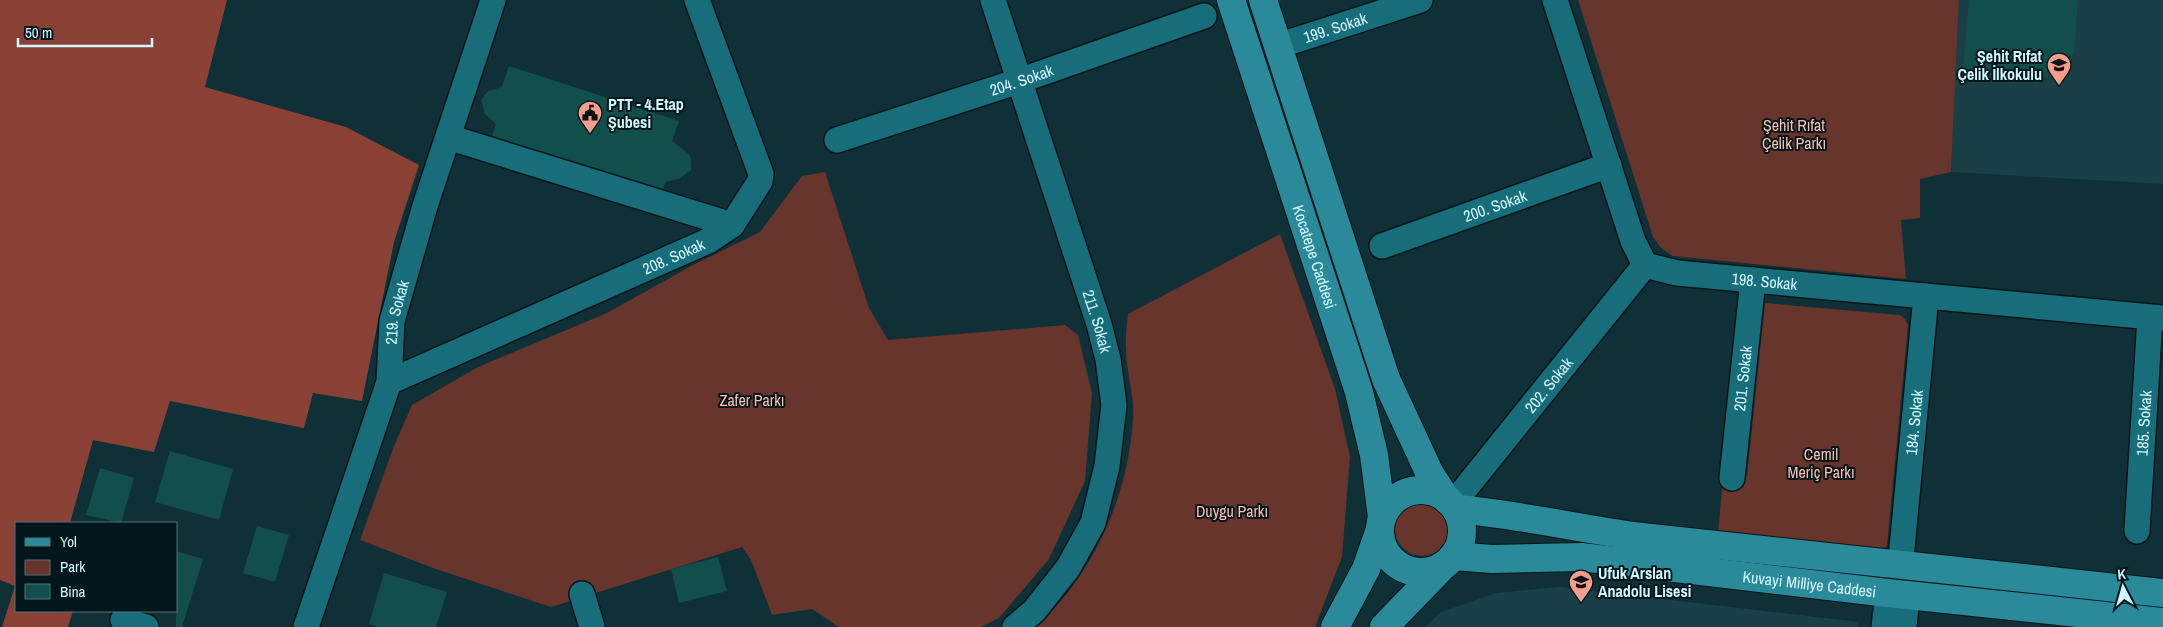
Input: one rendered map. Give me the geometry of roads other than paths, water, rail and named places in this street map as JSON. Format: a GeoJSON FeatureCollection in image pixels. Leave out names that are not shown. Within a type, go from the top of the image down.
{"type":"FeatureCollection","features":[{"type":"Feature","properties":{"kind":"main road","name":"Kocatepe Caddesi"},"geometry":{"type":"LineString","coordinates":[[1231,0],[1359,392],[1374,455],[1381,523]]}},
{"type":"Feature","properties":{"kind":"main road","name":"Kocatepe Caddesi"},"geometry":{"type":"LineString","coordinates":[[1263,0],[1386,379],[1426,465],[1452,505]]}},
{"type":"Feature","properties":{"kind":"main road"},"geometry":{"type":"LineString","coordinates":[[1335,627],[1366,569],[1381,523],[1394,501],[1410,492],[1430,492],[1452,505],[1460,521],[1462,533],[1459,546],[1384,627]]}},
{"type":"Feature","properties":{"kind":"main road","name":"Kuvayi Milliye Caddesi"},"geometry":{"type":"LineString","coordinates":[[1452,505],[1601,532],[1901,560],[2163,593]]}},
{"type":"Feature","properties":{"kind":"main road"},"geometry":{"type":"LineString","coordinates":[[1381,523],[1381,542],[1387,554],[1395,563],[1407,570],[1419,572],[1432,570],[1448,560]]}},
{"type":"Feature","properties":{"kind":"main road","name":"Kuvayi Milliye Caddesi"},"geometry":{"type":"LineString","coordinates":[[1448,560],[1581,557],[1897,594],[2163,622]]}},
{"type":"Feature","properties":{"kind":"main road"},"geometry":{"type":"LineString","coordinates":[[1897,594],[1901,560]]}},
{"type":"Feature","properties":{"kind":"street","name":"219. Sokak"},"geometry":{"type":"LineString","coordinates":[[306,627],[389,382],[392,321],[425,206],[493,0]]}},
{"type":"Feature","properties":{"kind":"street","name":"208. Sokak"},"geometry":{"type":"LineString","coordinates":[[389,382],[708,240],[732,225],[760,181],[761,174],[697,0]]}},
{"type":"Feature","properties":{"kind":"street","name":"211. Sokak"},"geometry":{"type":"LineString","coordinates":[[993,0],[1099,324],[1108,359],[1114,405],[1107,466],[1093,524],[1068,568],[1034,611],[1015,627]]}},
{"type":"Feature","properties":{"kind":"street","name":"199. Sokak"},"geometry":{"type":"LineString","coordinates":[[1278,46],[1420,0]]}},
{"type":"Feature","properties":{"kind":"street"},"geometry":{"type":"LineString","coordinates":[[1555,0],[1633,241],[1645,264]]}},
{"type":"Feature","properties":{"kind":"street","name":"204. Sokak"},"geometry":{"type":"LineString","coordinates":[[837,140],[1204,16]]}},
{"type":"Feature","properties":{"kind":"street"},"geometry":{"type":"LineString","coordinates":[[448,137],[732,225]]}},
{"type":"Feature","properties":{"kind":"street","name":"200. Sokak"},"geometry":{"type":"LineString","coordinates":[[1382,246],[1609,165]]}},
{"type":"Feature","properties":{"kind":"street","name":"202. Sokak"},"geometry":{"type":"LineString","coordinates":[[1452,505],[1645,264]]}},
{"type":"Feature","properties":{"kind":"street","name":"198. Sokak"},"geometry":{"type":"LineString","coordinates":[[1645,264],[1678,273],[2157,317]]}},
{"type":"Feature","properties":{"kind":"street","name":"201. Sokak"},"geometry":{"type":"LineString","coordinates":[[1732,478],[1753,280]]}},
{"type":"Feature","properties":{"kind":"street","name":"184. Sokak"},"geometry":{"type":"LineString","coordinates":[[1901,560],[1926,296]]}},
{"type":"Feature","properties":{"kind":"street","name":"185. Sokak"},"geometry":{"type":"LineString","coordinates":[[2137,531],[2157,317]]}},
{"type":"Feature","properties":{"kind":"street"},"geometry":{"type":"LineString","coordinates":[[582,594],[592,627]]}},
{"type":"Feature","properties":{"kind":"street"},"geometry":{"type":"LineString","coordinates":[[1884,627],[1897,594]]}},
{"type":"Feature","properties":{"kind":"street"},"geometry":{"type":"LineString","coordinates":[[1897,594],[1904,627]]}},
{"type":"Feature","properties":{"kind":"place","name":"Şehit Rıfat Çelik İlkokulu"},"geometry":{"type":"Point","coordinates":[2059,86]}},
{"type":"Feature","properties":{"kind":"place","name":"PTT - 4.Etap Şubesi"},"geometry":{"type":"Point","coordinates":[590,134]}},
{"type":"Feature","properties":{"kind":"place","name":"Ufuk Arslan Anadolu Lisesi"},"geometry":{"type":"Point","coordinates":[1581,603]}},
{"type":"Feature","properties":{"kind":"park label","name":"Şehit Rıfat Çelik Parkı"},"geometry":{"type":"Point","coordinates":[1794,134]}},
{"type":"Feature","properties":{"kind":"park label","name":"Zafer Parkı"},"geometry":{"type":"Point","coordinates":[752,400]}},
{"type":"Feature","properties":{"kind":"park label","name":"Cemil Meriç Parkı"},"geometry":{"type":"Point","coordinates":[1821,463]}},
{"type":"Feature","properties":{"kind":"park label","name":"Duygu Parkı"},"geometry":{"type":"Point","coordinates":[1232,511]}}]}
